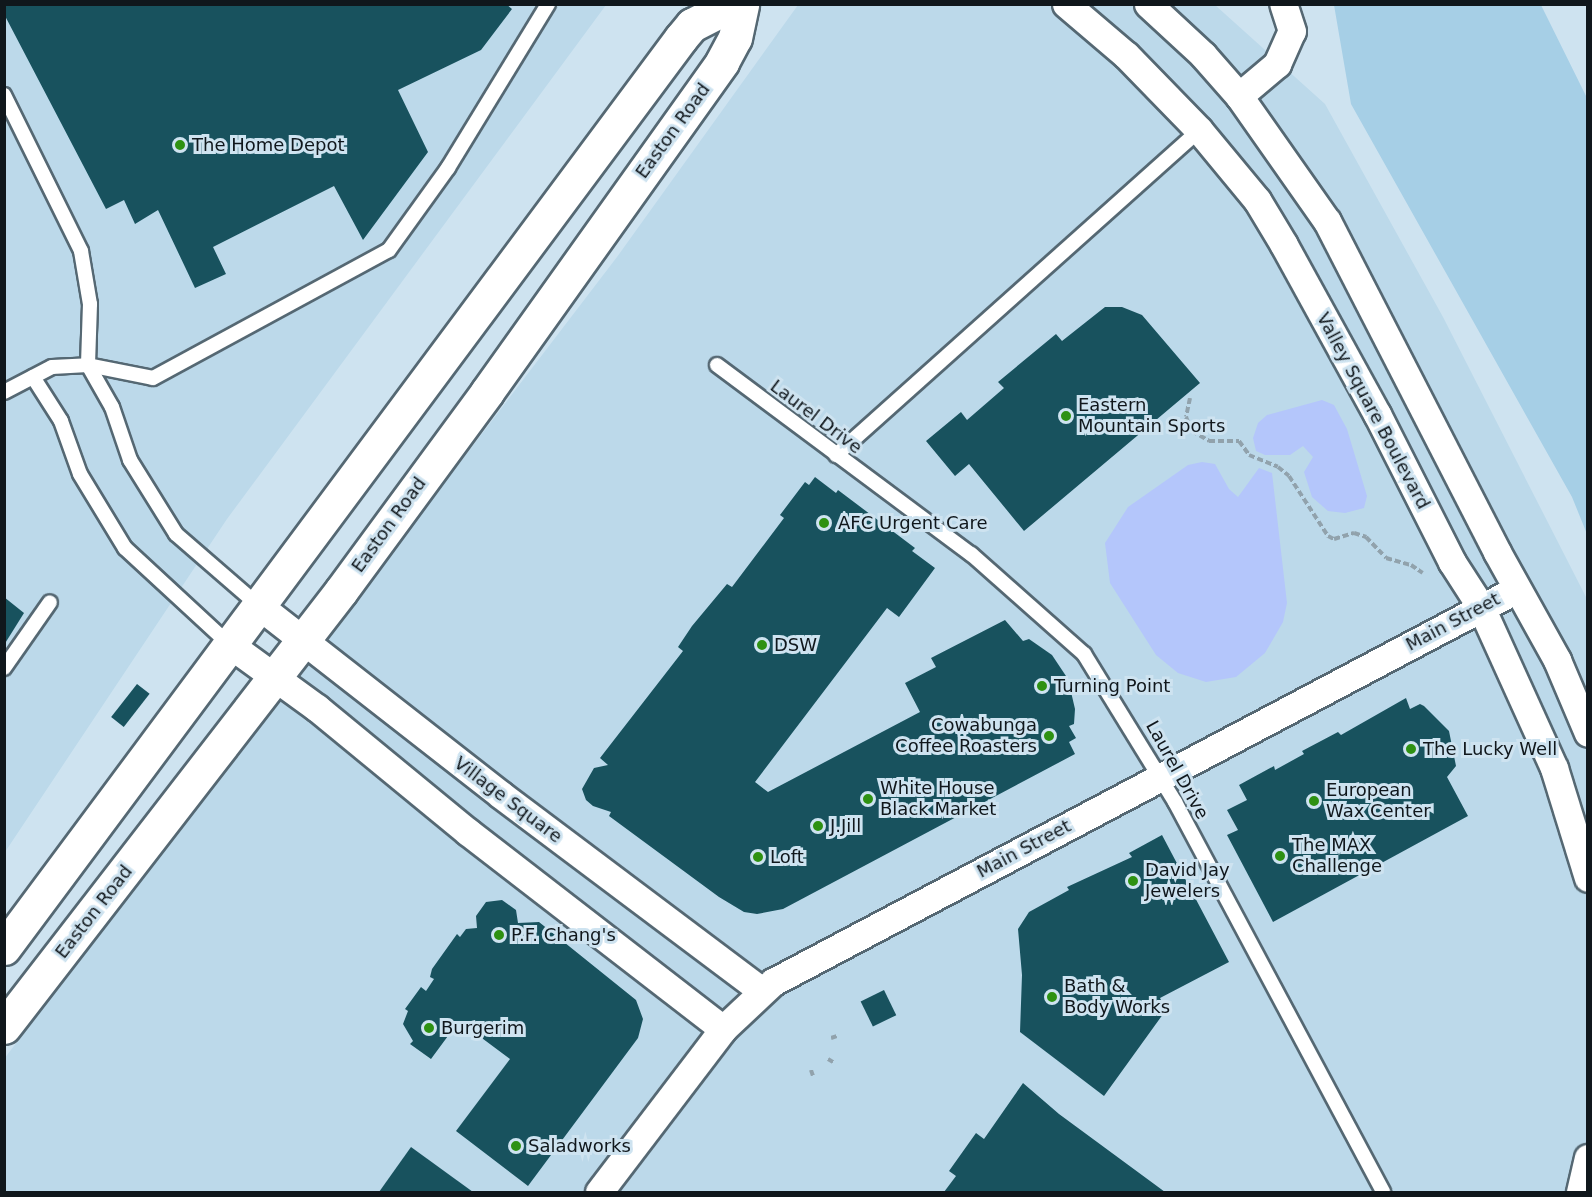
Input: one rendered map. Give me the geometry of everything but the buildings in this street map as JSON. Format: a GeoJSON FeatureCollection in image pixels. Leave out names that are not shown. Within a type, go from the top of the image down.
{"type":"FeatureCollection","features":[{"type":"Feature","properties":{"kind":"highway"},"geometry":{"type":"LineString","coordinates":[[4,948],[681,38],[693,26],[733,4]]}},
{"type":"Feature","properties":{"kind":"highway","name":"Easton Road"},"geometry":{"type":"LineString","coordinates":[[4,1027],[303,640],[487,392],[722,62],[735,38],[742,4]]}},
{"type":"Feature","properties":{"kind":"street","name":"Valley Square Boulevard"},"geometry":{"type":"LineString","coordinates":[[1066,4],[1126,55],[1199,130],[1257,201],[1284,245],[1377,414],[1452,562],[1481,607],[1542,737],[1580,843],[1587,878]]}},
{"type":"Feature","properties":{"kind":"street"},"geometry":{"type":"LineString","coordinates":[[1148,4],[1203,55],[1239,96],[1327,221],[1517,589],[1557,660],[1587,733]]}},
{"type":"Feature","properties":{"kind":"street"},"geometry":{"type":"LineString","coordinates":[[1239,96],[1277,64],[1292,31],[1283,4]]}},
{"type":"Feature","properties":{"kind":"street","name":"Main Street"},"geometry":{"type":"LineString","coordinates":[[599,1192],[723,1029],[762,990],[805,963],[1517,589]]}},
{"type":"Feature","properties":{"kind":"street","name":"Village Square"},"geometry":{"type":"LineString","coordinates":[[258,605],[762,990]]}},
{"type":"Feature","properties":{"kind":"street"},"geometry":{"type":"LineString","coordinates":[[229,644],[723,1029]]}},
{"type":"Feature","properties":{"kind":"street"},"geometry":{"type":"LineString","coordinates":[[1580,1192],[1587,1158]]}},
{"type":"Feature","properties":{"kind":"lane"},"geometry":{"type":"LineString","coordinates":[[4,392],[52,368],[88,365],[153,378],[389,250],[448,168],[548,4]]}},
{"type":"Feature","properties":{"kind":"lane"},"geometry":{"type":"LineString","coordinates":[[4,95],[81,251],[90,304],[88,365],[112,407],[130,460],[176,534],[258,605]]}},
{"type":"Feature","properties":{"kind":"lane"},"geometry":{"type":"LineString","coordinates":[[836,455],[1199,130]]}},
{"type":"Feature","properties":{"kind":"lane","name":"Laurel Drive"},"geometry":{"type":"LineString","coordinates":[[717,365],[971,555],[1084,654],[1161,777],[1383,1192]]}},
{"type":"Feature","properties":{"kind":"lane"},"geometry":{"type":"LineString","coordinates":[[33,377],[61,421],[80,474],[125,548],[229,644]]}},
{"type":"Feature","properties":{"kind":"lane"},"geometry":{"type":"LineString","coordinates":[[4,668],[50,602]]}},
{"type":"Feature","properties":{"kind":"path"},"geometry":{"type":"LineString","coordinates":[[1190,398],[1186,417],[1192,431],[1209,441],[1239,441],[1249,456],[1278,467],[1293,481],[1328,536],[1334,539],[1354,533],[1366,537],[1386,558],[1420,569],[1426,577]]}},
{"type":"Feature","properties":{"kind":"path"},"geometry":{"type":"LineString","coordinates":[[831,1038],[837,1036]]}},
{"type":"Feature","properties":{"kind":"path"},"geometry":{"type":"LineString","coordinates":[[828,1059],[833,1062]]}},
{"type":"Feature","properties":{"kind":"path"},"geometry":{"type":"LineString","coordinates":[[811,1070],[813,1076]]}},
{"type":"Feature","properties":{"kind":"shaded area"},"geometry":{"type":"Polygon","coordinates":[[[5,5],[606,5],[227,519],[5,852],[5,5]]]}},
{"type":"Feature","properties":{"kind":"shaded area"},"geometry":{"type":"Polygon","coordinates":[[[798,5],[1215,5],[1325,104],[1443,317],[1587,599],[1587,1192],[5,1192],[4,1059],[617,257],[798,5]]]}},
{"type":"Feature","properties":{"kind":"shaded area"},"geometry":{"type":"Polygon","coordinates":[[[1334,5],[1541,5],[1587,98],[1587,534],[1572,497],[1351,104],[1334,5]]]}},
{"type":"Feature","properties":{"kind":"shaded area"},"geometry":{"type":"Polygon","coordinates":[[[1322,400],[1334,405],[1347,429],[1367,496],[1364,508],[1345,513],[1328,511],[1312,497],[1304,472],[1313,457],[1303,446],[1290,455],[1265,455],[1256,451],[1253,438],[1258,423],[1267,415],[1322,400]]]}},
{"type":"Feature","properties":{"kind":"shaded area"},"geometry":{"type":"Polygon","coordinates":[[[1202,462],[1215,464],[1229,489],[1238,497],[1259,468],[1272,473],[1287,603],[1283,622],[1265,653],[1236,677],[1206,682],[1178,673],[1156,655],[1110,583],[1105,543],[1128,507],[1188,465],[1202,462]]]}},
{"type":"Feature","properties":{"kind":"place","name":"The Home Depot"},"geometry":{"type":"Point","coordinates":[180,145]}},
{"type":"Feature","properties":{"kind":"place","name":"Eastern Mountain Sports"},"geometry":{"type":"Point","coordinates":[1066,416]}},
{"type":"Feature","properties":{"kind":"place","name":"AFC Urgent Care"},"geometry":{"type":"Point","coordinates":[824,523]}},
{"type":"Feature","properties":{"kind":"place","name":"DSW"},"geometry":{"type":"Point","coordinates":[762,645]}},
{"type":"Feature","properties":{"kind":"place","name":"Turning Point"},"geometry":{"type":"Point","coordinates":[1042,686]}},
{"type":"Feature","properties":{"kind":"place","name":"Cowabunga Coffee Roasters"},"geometry":{"type":"Point","coordinates":[1049,736]}},
{"type":"Feature","properties":{"kind":"place","name":"The Lucky Well"},"geometry":{"type":"Point","coordinates":[1411,749]}},
{"type":"Feature","properties":{"kind":"place","name":"White House Black Market"},"geometry":{"type":"Point","coordinates":[868,799]}},
{"type":"Feature","properties":{"kind":"place","name":"European Wax Center"},"geometry":{"type":"Point","coordinates":[1314,801]}},
{"type":"Feature","properties":{"kind":"place","name":"J.Jill"},"geometry":{"type":"Point","coordinates":[818,826]}},
{"type":"Feature","properties":{"kind":"place","name":"The MAX Challenge"},"geometry":{"type":"Point","coordinates":[1280,856]}},
{"type":"Feature","properties":{"kind":"place","name":"Loft"},"geometry":{"type":"Point","coordinates":[758,857]}},
{"type":"Feature","properties":{"kind":"place","name":"David Jay Jewelers"},"geometry":{"type":"Point","coordinates":[1133,881]}},
{"type":"Feature","properties":{"kind":"place","name":"P.F. Chang's"},"geometry":{"type":"Point","coordinates":[499,935]}},
{"type":"Feature","properties":{"kind":"place","name":"Bath & Body Works"},"geometry":{"type":"Point","coordinates":[1052,997]}},
{"type":"Feature","properties":{"kind":"place","name":"Burgerim"},"geometry":{"type":"Point","coordinates":[429,1028]}},
{"type":"Feature","properties":{"kind":"place","name":"Saladworks"},"geometry":{"type":"Point","coordinates":[516,1146]}}]}
